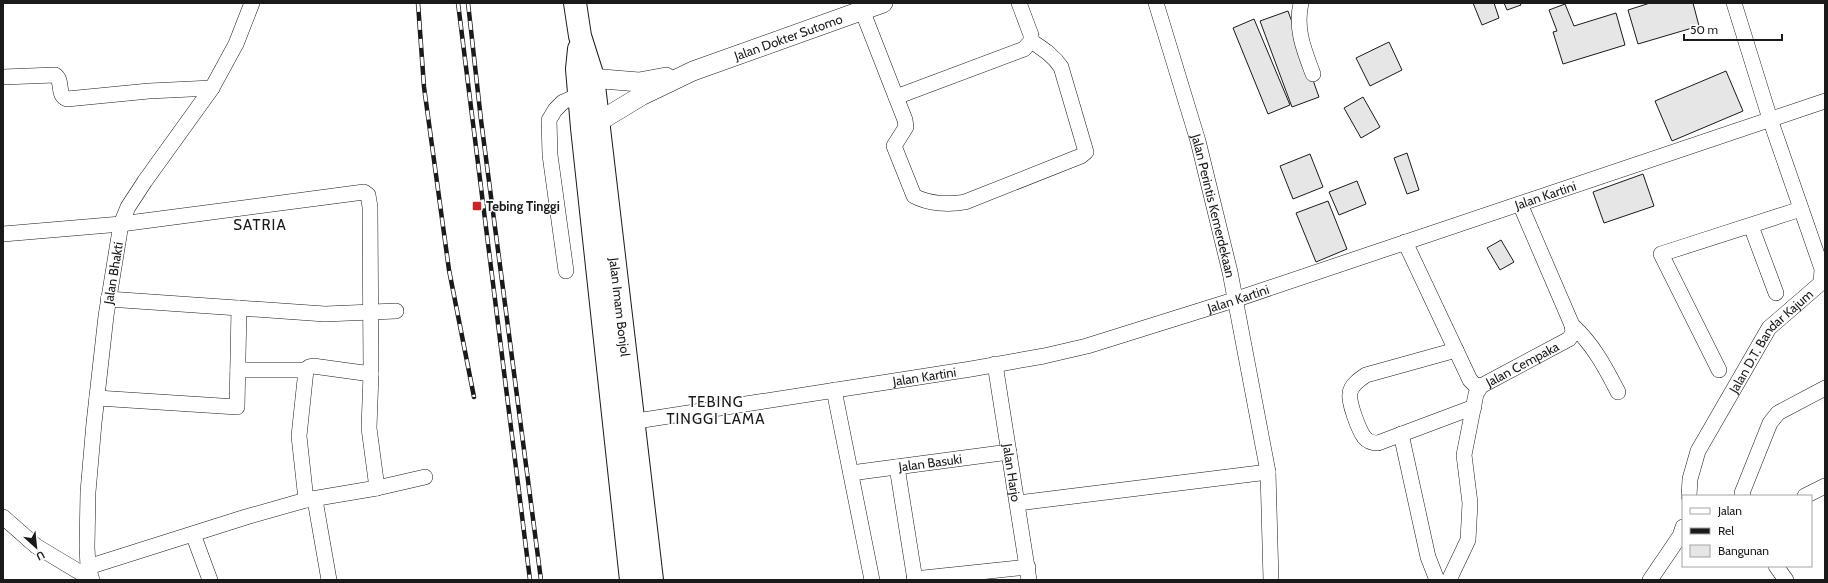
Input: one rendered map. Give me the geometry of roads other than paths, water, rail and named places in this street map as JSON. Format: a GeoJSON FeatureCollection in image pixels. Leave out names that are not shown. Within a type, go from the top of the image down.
{"type":"FeatureCollection","features":[{"type":"Feature","properties":{"kind":"highway","name":"Jalan Imam Bonjol"},"geometry":{"type":"LineString","coordinates":[[575,3],[580,36],[577,69],[583,83],[590,125],[624,423],[652,580]]}},
{"type":"Feature","properties":{"kind":"highway","name":"Jalan Imam Bonjol"},"geometry":{"type":"LineString","coordinates":[[624,423],[631,580]]}},
{"type":"Feature","properties":{"kind":"main road","name":"Jalan Dokter Sutomo"},"geometry":{"type":"LineString","coordinates":[[590,125],[641,96],[693,71],[852,9],[883,3]]}},
{"type":"Feature","properties":{"kind":"main road","name":"Jalan Dokter Sutomo"},"geometry":{"type":"LineString","coordinates":[[583,83],[639,82],[693,71]]}},
{"type":"Feature","properties":{"kind":"street","name":"Jalan Bhakti"},"geometry":{"type":"LineString","coordinates":[[90,575],[88,492],[108,299],[121,224],[128,207],[145,181],[212,88],[236,44],[252,3]]}},
{"type":"Feature","properties":{"kind":"street"},"geometry":{"type":"LineString","coordinates":[[896,97],[1012,55],[1024,49],[1031,41],[1031,35],[1019,3]]}},
{"type":"Feature","properties":{"kind":"street","name":"Jalan Perintis Kemerdekaan"},"geometry":{"type":"LineString","coordinates":[[1156,3],[1198,141],[1230,272],[1234,300],[1268,472],[1271,580]]}},
{"type":"Feature","properties":{"kind":"street"},"geometry":{"type":"LineString","coordinates":[[1301,3],[1298,27],[1301,41],[1313,74]]}},
{"type":"Feature","properties":{"kind":"street","name":"Jalan D.T. Bandar Kajum"},"geometry":{"type":"LineString","coordinates":[[1688,495],[1690,479],[1698,451],[1769,328],[1821,283],[1822,269],[1770,120],[1734,3]]}},
{"type":"Feature","properties":{"kind":"street"},"geometry":{"type":"LineString","coordinates":[[852,9],[896,97],[905,120],[906,127],[894,146],[914,196],[920,199],[945,204],[965,202],[1080,156],[1086,152],[1061,67],[1046,50],[1031,41]]}},
{"type":"Feature","properties":{"kind":"street"},"geometry":{"type":"LineString","coordinates":[[3,77],[55,75],[59,80],[61,93],[63,97],[67,99],[148,91],[212,88]]}},
{"type":"Feature","properties":{"kind":"street"},"geometry":{"type":"LineString","coordinates":[[566,271],[550,155],[549,120],[555,110],[583,83]]}},
{"type":"Feature","properties":{"kind":"street","name":"Jalan Kartini"},"geometry":{"type":"LineString","coordinates":[[624,423],[1044,356],[1087,346],[1234,300],[1825,101]]}},
{"type":"Feature","properties":{"kind":"street"},"geometry":{"type":"LineString","coordinates":[[3,234],[121,224],[364,192],[368,195],[370,207],[371,374],[369,428],[377,488]]}},
{"type":"Feature","properties":{"kind":"street"},"geometry":{"type":"LineString","coordinates":[[1520,204],[1572,325],[1586,337],[1595,349],[1618,392]]}},
{"type":"Feature","properties":{"kind":"street"},"geometry":{"type":"LineString","coordinates":[[1719,370],[1661,254],[1801,209]]}},
{"type":"Feature","properties":{"kind":"street"},"geometry":{"type":"LineString","coordinates":[[1750,226],[1776,293]]}},
{"type":"Feature","properties":{"kind":"street"},"geometry":{"type":"LineString","coordinates":[[1405,242],[1470,380],[1475,385],[1481,386]]}},
{"type":"Feature","properties":{"kind":"street"},"geometry":{"type":"LineString","coordinates":[[108,299],[325,314],[396,310]]}},
{"type":"Feature","properties":{"kind":"street"},"geometry":{"type":"LineString","coordinates":[[97,398],[237,407],[239,308]]}},
{"type":"Feature","properties":{"kind":"street","name":"Jalan Cempaka"},"geometry":{"type":"LineString","coordinates":[[1449,580],[1468,540],[1470,503],[1464,455],[1476,394],[1481,386],[1569,339],[1573,333],[1572,325]]}},
{"type":"Feature","properties":{"kind":"street"},"geometry":{"type":"LineString","coordinates":[[1456,350],[1366,375],[1356,383],[1350,391],[1350,402],[1364,437],[1371,443],[1378,443],[1474,407]]}},
{"type":"Feature","properties":{"kind":"street","name":"Jalan Harjo"},"geometry":{"type":"LineString","coordinates":[[995,364],[1029,573]]}},
{"type":"Feature","properties":{"kind":"street"},"geometry":{"type":"LineString","coordinates":[[238,370],[306,370],[313,366],[371,374]]}},
{"type":"Feature","properties":{"kind":"street"},"geometry":{"type":"LineString","coordinates":[[306,370],[299,436],[310,500],[329,580]]}},
{"type":"Feature","properties":{"kind":"street"},"geometry":{"type":"LineString","coordinates":[[1743,495],[1742,493],[1770,423],[1790,400],[1825,378]]}},
{"type":"Feature","properties":{"kind":"street"},"geometry":{"type":"LineString","coordinates":[[1778,413],[1825,388]]}},
{"type":"Feature","properties":{"kind":"street"},"geometry":{"type":"LineString","coordinates":[[834,390],[872,580]]}},
{"type":"Feature","properties":{"kind":"street"},"geometry":{"type":"LineString","coordinates":[[1401,434],[1428,556],[1437,580]]}},
{"type":"Feature","properties":{"kind":"street","name":"Jalan Basuki"},"geometry":{"type":"LineString","coordinates":[[851,473],[1009,452]]}},
{"type":"Feature","properties":{"kind":"street"},"geometry":{"type":"LineString","coordinates":[[897,467],[915,579],[1029,573]]}},
{"type":"Feature","properties":{"kind":"street"},"geometry":{"type":"LineString","coordinates":[[1018,503],[1268,472]]}},
{"type":"Feature","properties":{"kind":"street"},"geometry":{"type":"LineString","coordinates":[[3,517],[36,546],[90,575],[193,534],[310,500],[425,478]]}},
{"type":"Feature","properties":{"kind":"street"},"geometry":{"type":"LineString","coordinates":[[1807,495],[1825,486]]}},
{"type":"Feature","properties":{"kind":"street"},"geometry":{"type":"LineString","coordinates":[[1650,580],[1680,536],[1682,530]]}},
{"type":"Feature","properties":{"kind":"street"},"geometry":{"type":"LineString","coordinates":[[193,534],[210,580]]}},
{"type":"Feature","properties":{"kind":"street"},"geometry":{"type":"LineString","coordinates":[[1777,567],[1786,580]]}},
{"type":"Feature","properties":{"kind":"railway"},"geometry":{"type":"LineString","coordinates":[[418,3],[424,87],[449,270],[474,397]]}},
{"type":"Feature","properties":{"kind":"railway"},"geometry":{"type":"LineString","coordinates":[[458,3],[530,580]]}},
{"type":"Feature","properties":{"kind":"railway"},"geometry":{"type":"LineString","coordinates":[[468,3],[481,120],[541,580]]}},
{"type":"Feature","properties":{"kind":"place","name":"Tebing Tinggi"},"geometry":{"type":"Point","coordinates":[477,206]}},
{"type":"Feature","properties":{"kind":"district","name":"SATRIA"},"geometry":{"type":"Point","coordinates":[260,225]}},
{"type":"Feature","properties":{"kind":"district","name":"TEBING TINGGI LAMA"},"geometry":{"type":"Point","coordinates":[716,410]}}]}
